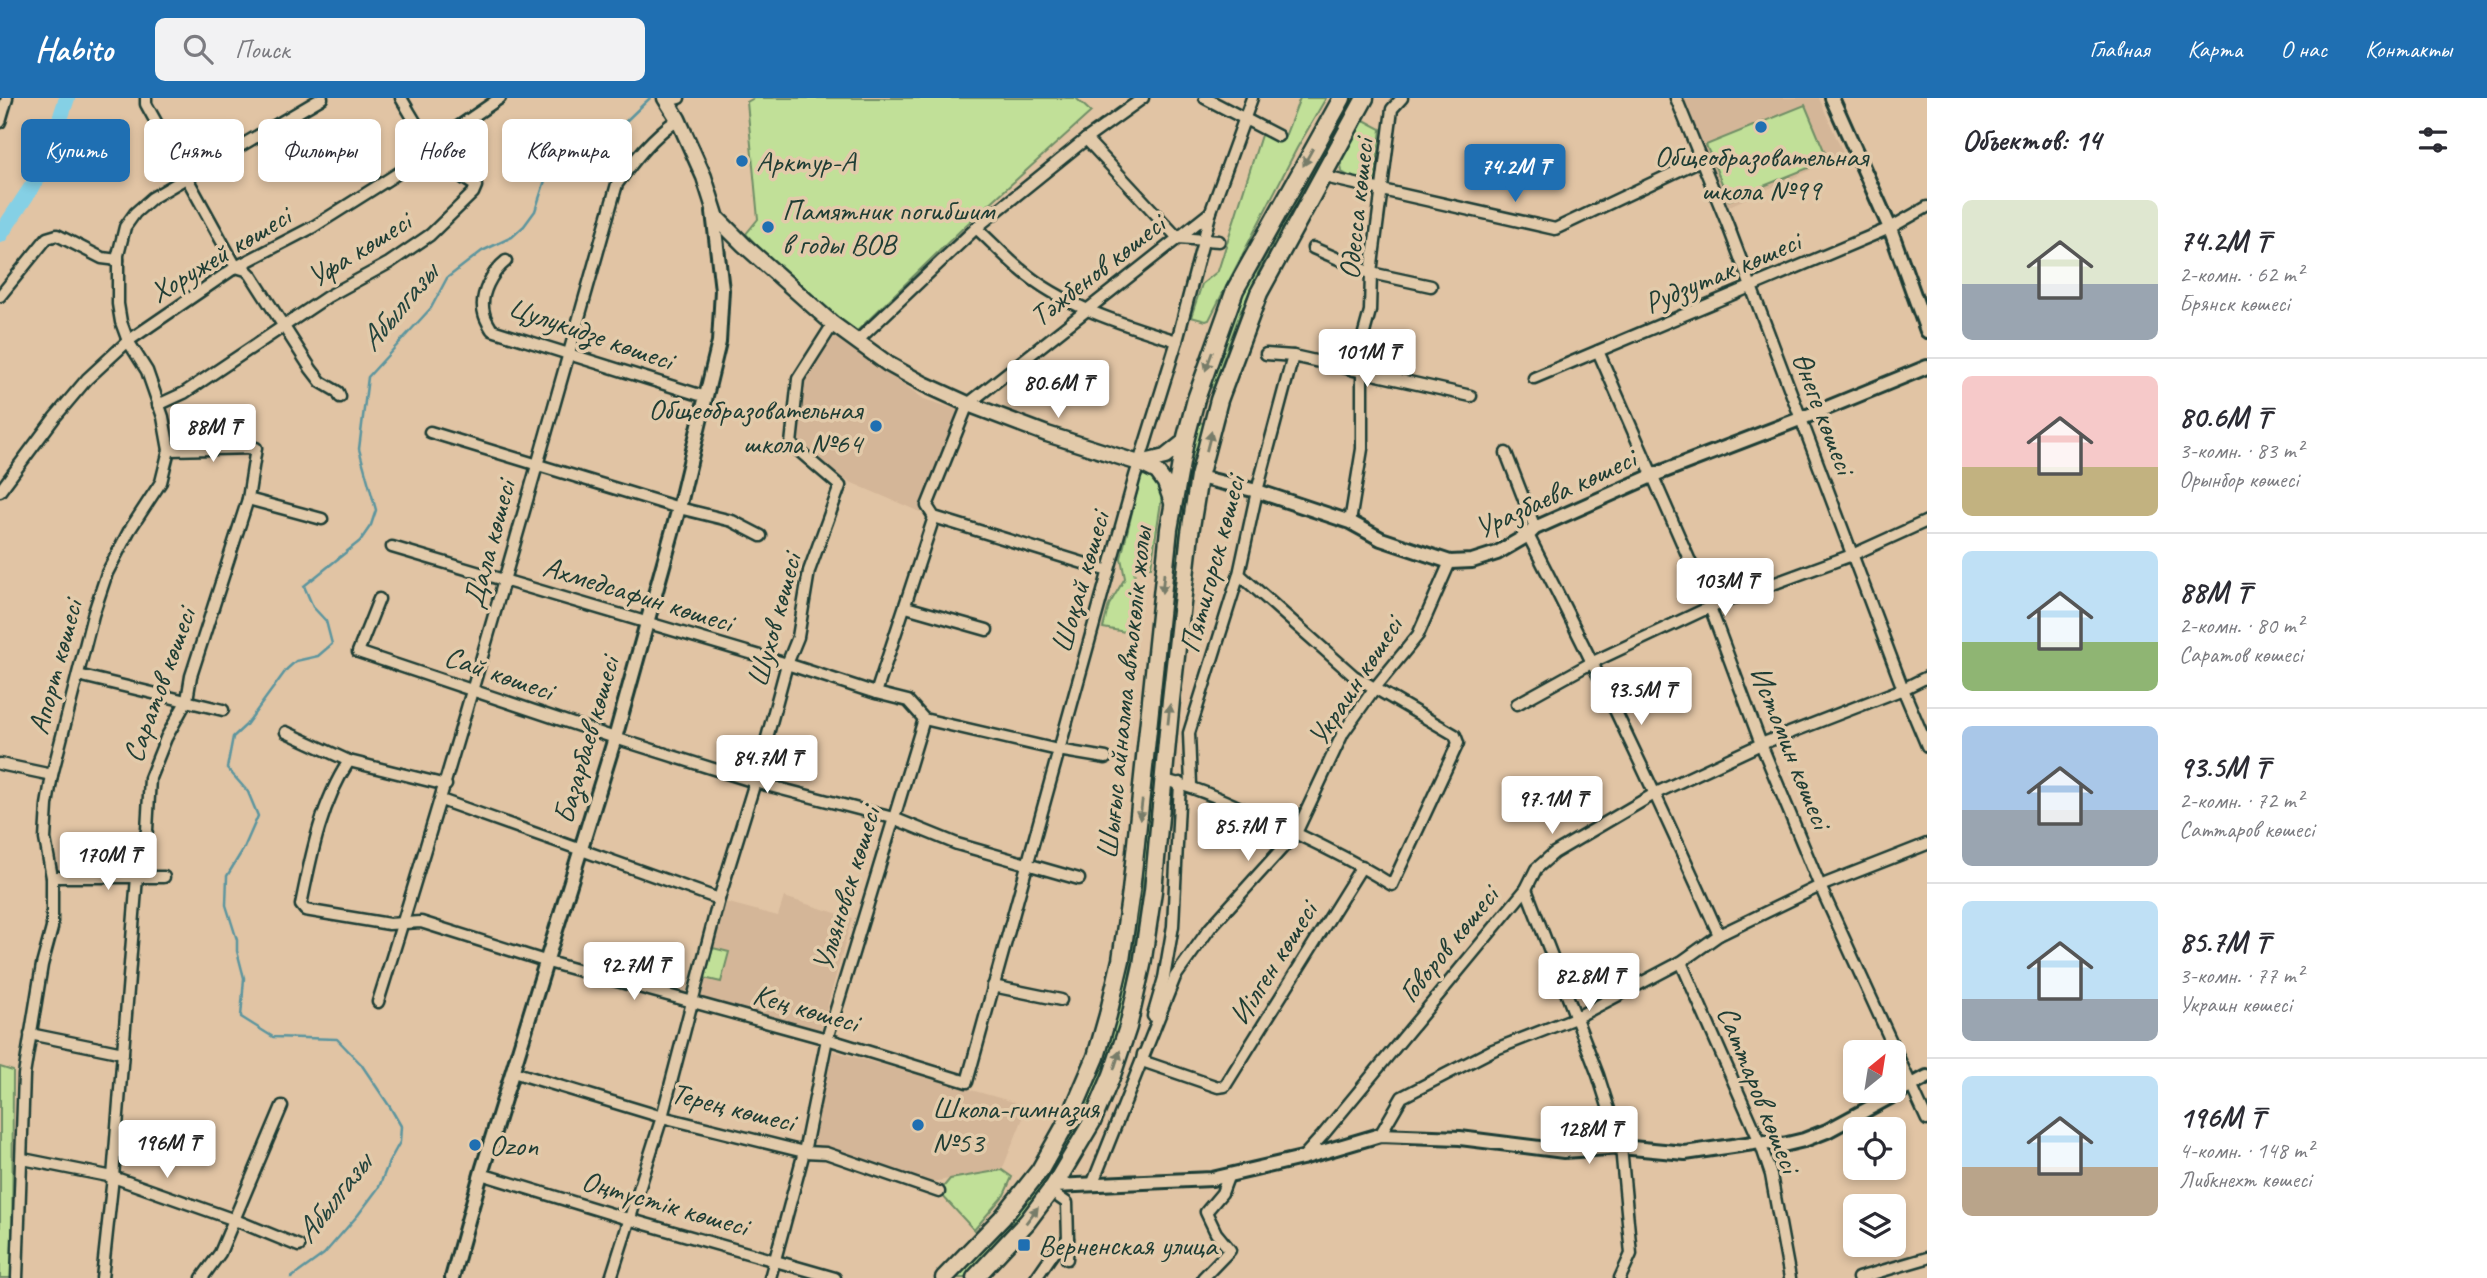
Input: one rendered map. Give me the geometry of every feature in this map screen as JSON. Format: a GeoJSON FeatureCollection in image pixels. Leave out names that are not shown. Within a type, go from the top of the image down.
{"type":"FeatureCollection","features":[{"type":"Feature","properties":{"kind":"main road","name":"Шығыс айналма автокөлік жолы"},"geometry":{"type":"LineString","coordinates":[[944,1278],[1002,1218],[1040,1170],[1072,1113],[1096,1057],[1121,960],[1146,764],[1162,589],[1173,505],[1196,399],[1235,290],[1342,98]]}},
{"type":"Feature","properties":{"kind":"main road","name":"Шығыс айналма автокөлік жолы"},"geometry":{"type":"LineString","coordinates":[[975,1278],[1027,1222],[1052,1189],[1092,1122],[1128,1027],[1142,965],[1172,781],[1183,591],[1199,477],[1219,400],[1259,293],[1320,176],[1365,98]]}},
{"type":"Feature","properties":{"kind":"main road"},"geometry":{"type":"LineString","coordinates":[[671,99],[718,218],[744,245],[833,324],[907,376],[968,404],[1047,435],[1139,463],[1157,472],[1165,483],[1173,505]]}},
{"type":"Feature","properties":{"kind":"main road"},"geometry":{"type":"LineString","coordinates":[[1139,463],[1165,457],[1185,442]]}},
{"type":"Feature","properties":{"kind":"street"},"geometry":{"type":"LineString","coordinates":[[0,122],[7,98]]}},
{"type":"Feature","properties":{"kind":"street"},"geometry":{"type":"LineString","coordinates":[[146,98],[146,104],[154,119]]}},
{"type":"Feature","properties":{"kind":"street","name":"Апорт көшесі"},"geometry":{"type":"LineString","coordinates":[[244,144],[322,98]]}},
{"type":"Feature","properties":{"kind":"street","name":"Уфа көшесі"},"geometry":{"type":"LineString","coordinates":[[401,98],[414,119]]}},
{"type":"Feature","properties":{"kind":"street","name":"Хоружей көшесі"},"geometry":{"type":"LineString","coordinates":[[469,119],[500,98]]}},
{"type":"Feature","properties":{"kind":"street"},"geometry":{"type":"LineString","coordinates":[[856,342],[976,228],[1086,139],[1143,98]]}},
{"type":"Feature","properties":{"kind":"street"},"geometry":{"type":"LineString","coordinates":[[1205,98],[1278,136]]}},
{"type":"Feature","properties":{"kind":"street","name":"Шоқай көшесі"},"geometry":{"type":"LineString","coordinates":[[967,1082],[1139,463],[1177,341],[1212,211],[1252,98]]}},
{"type":"Feature","properties":{"kind":"street","name":"Одесса көшесі"},"geometry":{"type":"LineString","coordinates":[[1350,522],[1362,449],[1358,370],[1370,311],[1371,273],[1392,108],[1402,98]]}},
{"type":"Feature","properties":{"kind":"street","name":"Өнеге көшесі"},"geometry":{"type":"LineString","coordinates":[[1676,98],[1927,746]]}},
{"type":"Feature","properties":{"kind":"street"},"geometry":{"type":"LineString","coordinates":[[1832,98],[1890,228],[1927,331]]}},
{"type":"Feature","properties":{"kind":"street","name":"Дала көшесі"},"geometry":{"type":"LineString","coordinates":[[378,1002],[474,690],[617,184],[641,151],[678,119]]}},
{"type":"Feature","properties":{"kind":"street"},"geometry":{"type":"LineString","coordinates":[[1086,139],[1178,238],[1219,241]]}},
{"type":"Feature","properties":{"kind":"street"},"geometry":{"type":"LineString","coordinates":[[1320,176],[1555,229],[1701,160]]}},
{"type":"Feature","properties":{"kind":"street","name":"Хоружей көшесі"},"geometry":{"type":"LineString","coordinates":[[0,491],[87,379],[128,341],[236,267],[323,221],[395,175]]}},
{"type":"Feature","properties":{"kind":"street","name":"Апорт көшесі"},"geometry":{"type":"LineString","coordinates":[[17,1278],[23,1159],[22,1103],[30,1034],[42,965],[52,929],[52,877],[45,839],[52,775],[107,573],[129,531],[161,482],[169,450],[159,405],[147,371],[128,341],[121,322],[118,304],[118,260],[125,227],[135,214],[152,198],[179,182]]}},
{"type":"Feature","properties":{"kind":"street"},"geometry":{"type":"LineString","coordinates":[[190,182],[236,267],[251,275],[321,382],[333,387],[340,397]]}},
{"type":"Feature","properties":{"kind":"street","name":"Уфа көшесі"},"geometry":{"type":"LineString","coordinates":[[159,405],[206,380],[327,297],[430,235],[473,194],[476,186],[470,182]]}},
{"type":"Feature","properties":{"kind":"street","name":"Рудзутак көшесі"},"geometry":{"type":"LineString","coordinates":[[1534,378],[1890,228],[1927,207]]}},
{"type":"Feature","properties":{"kind":"street","name":"Базарбаев көшесі"},"geometry":{"type":"LineString","coordinates":[[452,1278],[648,624],[706,397],[719,342],[722,290],[712,208]]}},
{"type":"Feature","properties":{"kind":"street","name":"Тәжбенов көшесі"},"geometry":{"type":"LineString","coordinates":[[934,517],[927,506],[968,404],[1212,211]]}},
{"type":"Feature","properties":{"kind":"street"},"geometry":{"type":"LineString","coordinates":[[976,228],[1021,271],[1073,304],[1088,308],[1117,323],[1177,341]]}},
{"type":"Feature","properties":{"kind":"street"},"geometry":{"type":"LineString","coordinates":[[0,296],[47,238],[52,236],[57,235],[102,258],[118,260]]}},
{"type":"Feature","properties":{"kind":"street"},"geometry":{"type":"LineString","coordinates":[[1313,248],[1371,273],[1431,286]]}},
{"type":"Feature","properties":{"kind":"street","name":"Цулукидзе көшесі"},"geometry":{"type":"LineString","coordinates":[[506,261],[490,279],[484,301],[484,314],[492,330],[706,397]]}},
{"type":"Feature","properties":{"kind":"street","name":"Шухов көшесі"},"geometry":{"type":"LineString","coordinates":[[611,1278],[662,1117],[719,900],[787,664],[799,637],[809,571],[840,486],[791,444],[797,379],[833,324]]}},
{"type":"Feature","properties":{"kind":"street","name":"Истомин көшесі"},"geometry":{"type":"LineString","coordinates":[[1598,351],[1710,607],[1761,744],[1821,886],[1927,1120]]}},
{"type":"Feature","properties":{"kind":"street"},"geometry":{"type":"LineString","coordinates":[[1266,354],[1293,356],[1471,397]]}},
{"type":"Feature","properties":{"kind":"street","name":"Пятигорск көшесі"},"geometry":{"type":"LineString","coordinates":[[1191,785],[1189,733],[1239,574],[1257,491],[1293,356]]}},
{"type":"Feature","properties":{"kind":"street","name":"Уразбаева көшесі"},"geometry":{"type":"LineString","coordinates":[[1199,477],[1257,491],[1350,522],[1381,538],[1450,562],[1472,561],[1497,553],[1531,531],[1654,475],[1927,367]]}},
{"type":"Feature","properties":{"kind":"street"},"geometry":{"type":"LineString","coordinates":[[430,432],[679,508],[732,521],[761,536]]}},
{"type":"Feature","properties":{"kind":"street","name":"Саратов көшесі"},"geometry":{"type":"LineString","coordinates":[[102,1278],[113,1177],[137,877],[147,830],[150,778],[166,738],[187,699],[191,676],[248,499],[256,448],[169,450]]}},
{"type":"Feature","properties":{"kind":"street"},"geometry":{"type":"LineString","coordinates":[[1506,453],[1531,531],[1656,793],[1719,935]]}},
{"type":"Feature","properties":{"kind":"street"},"geometry":{"type":"LineString","coordinates":[[248,499],[322,519]]}},
{"type":"Feature","properties":{"kind":"street"},"geometry":{"type":"LineString","coordinates":[[876,693],[934,517],[1109,571]]}},
{"type":"Feature","properties":{"kind":"street"},"geometry":{"type":"LineString","coordinates":[[1517,704],[1593,662],[1710,607],[1852,555],[1927,521]]}},
{"type":"Feature","properties":{"kind":"street","name":"Ахмедсафин көшесі"},"geometry":{"type":"LineString","coordinates":[[392,547],[908,701],[924,719],[1058,750],[1106,758]]}},
{"type":"Feature","properties":{"kind":"street","name":"Украин көшесі"},"geometry":{"type":"LineString","coordinates":[[1092,1185],[1175,976],[1210,928],[1296,833],[1343,733],[1374,689],[1418,635],[1450,562]]}},
{"type":"Feature","properties":{"kind":"street"},"geometry":{"type":"LineString","coordinates":[[1142,1061],[1164,978],[1173,926],[1172,781],[1191,785],[1296,833],[1362,866],[1391,885],[1458,743],[1455,735],[1354,676],[1239,574]]}},
{"type":"Feature","properties":{"kind":"street","name":"Сай көшесі"},"geometry":{"type":"LineString","coordinates":[[379,599],[358,652],[615,738],[755,782],[893,818],[957,844],[1079,879]]}},
{"type":"Feature","properties":{"kind":"street"},"geometry":{"type":"LineString","coordinates":[[906,607],[987,630]]}},
{"type":"Feature","properties":{"kind":"street"},"geometry":{"type":"LineString","coordinates":[[78,675],[223,709]]}},
{"type":"Feature","properties":{"kind":"street","name":"Говоров көшесі"},"geometry":{"type":"LineString","coordinates":[[1302,1158],[1525,889],[1536,869],[1554,853],[1656,793],[1761,744],[1903,689],[1927,677]]}},
{"type":"Feature","properties":{"kind":"street","name":"Ульяновск көшесі"},"geometry":{"type":"LineString","coordinates":[[770,1278],[804,1152],[827,1038],[924,719]]}},
{"type":"Feature","properties":{"kind":"street"},"geometry":{"type":"LineString","coordinates":[[286,732],[349,761],[446,785]]}},
{"type":"Feature","properties":{"kind":"street","name":"Кең көшесі"},"geometry":{"type":"LineString","coordinates":[[349,761],[340,775],[313,845],[301,905],[305,910],[389,924],[421,922],[691,1002],[827,1038],[967,1082]]}},
{"type":"Feature","properties":{"kind":"street"},"geometry":{"type":"LineString","coordinates":[[0,764],[52,775]]}},
{"type":"Feature","properties":{"kind":"street"},"geometry":{"type":"LineString","coordinates":[[441,800],[719,900]]}},
{"type":"Feature","properties":{"kind":"street"},"geometry":{"type":"LineString","coordinates":[[1380,1135],[1402,1097],[1493,1050],[1575,1018],[1681,962],[1719,935],[1821,886],[1927,844]]}},
{"type":"Feature","properties":{"kind":"street","name":"Иілген көшесі"},"geometry":{"type":"LineString","coordinates":[[1142,1061],[1218,1087],[1225,1086],[1362,866]]}},
{"type":"Feature","properties":{"kind":"street"},"geometry":{"type":"LineString","coordinates":[[52,877],[164,877]]}},
{"type":"Feature","properties":{"kind":"street"},"geometry":{"type":"LineString","coordinates":[[1525,889],[1598,1075],[1621,1147],[1631,1254],[1620,1278]]}},
{"type":"Feature","properties":{"kind":"street","name":"Саттаров көшесі"},"geometry":{"type":"LineString","coordinates":[[1681,962],[1760,1142],[1771,1175],[1790,1278]]}},
{"type":"Feature","properties":{"kind":"street"},"geometry":{"type":"LineString","coordinates":[[993,986],[1061,1000]]}},
{"type":"Feature","properties":{"kind":"street"},"geometry":{"type":"LineString","coordinates":[[30,1034],[122,1053]]}},
{"type":"Feature","properties":{"kind":"street","name":"Терең көшесі"},"geometry":{"type":"LineString","coordinates":[[513,1072],[662,1117],[804,1152],[826,1153],[939,1192]]}},
{"type":"Feature","properties":{"kind":"street"},"geometry":{"type":"LineString","coordinates":[[1052,1189],[1228,1177],[1380,1135],[1448,1137],[1564,1152],[1621,1147],[1685,1153],[1760,1142],[1783,1145],[1827,1130],[1927,1077]]}},
{"type":"Feature","properties":{"kind":"street"},"geometry":{"type":"LineString","coordinates":[[202,1278],[220,1253],[282,1106]]}},
{"type":"Feature","properties":{"kind":"street"},"geometry":{"type":"LineString","coordinates":[[23,1159],[113,1177],[235,1220],[299,1246]]}},
{"type":"Feature","properties":{"kind":"street","name":"Оңтүстік көшесі"},"geometry":{"type":"LineString","coordinates":[[481,1174],[835,1278]]}},
{"type":"Feature","properties":{"kind":"street"},"geometry":{"type":"LineString","coordinates":[[1203,1278],[1230,1250],[1216,1233],[1206,1212],[1222,1193],[1228,1177]]}},
{"type":"Feature","properties":{"kind":"street"},"geometry":{"type":"LineString","coordinates":[[1052,1189],[1067,1203],[1067,1259]]}},
{"type":"Feature","properties":{"kind":"street"},"geometry":{"type":"LineString","coordinates":[[1036,1278],[1054,1252],[1068,1239]]}},
{"type":"Feature","properties":{"kind":"street"},"geometry":{"type":"LineString","coordinates":[[1858,1278],[1927,1258]]}},
{"type":"Feature","properties":{"kind":"shaded area","name":"Общеобразовательная школа №99"},"geometry":{"type":"Polygon","coordinates":[[[1679,98],[1819,98],[1844,155],[1727,207],[1679,98]]]}},
{"type":"Feature","properties":{"kind":"shaded area","name":"Общеобразовательная школа №64"},"geometry":{"type":"Polygon","coordinates":[[[836,335],[924,399],[958,410],[920,512],[843,479],[799,441],[803,381],[836,335]]]}},
{"type":"Feature","properties":{"kind":"shaded area"},"geometry":{"type":"Polygon","coordinates":[[[784,897],[852,918],[820,1033],[697,1001],[725,902],[778,916],[784,897]]]}},
{"type":"Feature","properties":{"kind":"shaded area","name":"Школа-гимназия №53"},"geometry":{"type":"Polygon","coordinates":[[[833,1051],[1028,1106],[1002,1170],[932,1182],[811,1144],[833,1051]]]}},
{"type":"Feature","properties":{"kind":"green space"},"geometry":{"type":"Polygon","coordinates":[[[754,98],[1076,98],[1091,112],[965,226],[855,333],[773,262],[746,234],[758,219],[747,102],[754,98]]]}},
{"type":"Feature","properties":{"kind":"green space"},"geometry":{"type":"Polygon","coordinates":[[[1300,98],[1326,98],[1297,148],[1209,320],[1191,317],[1202,284],[1218,271],[1262,132],[1284,139],[1300,98]]]}},
{"type":"Feature","properties":{"kind":"green space"},"geometry":{"type":"Polygon","coordinates":[[[1349,98],[1355,98],[1264,260],[1241,311],[1213,388],[1208,386],[1237,307],[1259,259],[1349,98]]]}},
{"type":"Feature","properties":{"kind":"green space"},"geometry":{"type":"Polygon","coordinates":[[[1805,105],[1828,160],[1729,200],[1706,145],[1805,105]]]}},
{"type":"Feature","properties":{"kind":"green space"},"geometry":{"type":"Polygon","coordinates":[[[1362,119],[1381,129],[1375,185],[1357,181],[1342,172],[1340,156],[1362,119]]]}},
{"type":"Feature","properties":{"kind":"green space"},"geometry":{"type":"Polygon","coordinates":[[[1197,422],[1204,423],[1180,536],[1147,859],[1124,1013],[1081,1130],[1047,1187],[988,1256],[965,1278],[956,1278],[1042,1182],[1076,1126],[1119,1011],[1141,858],[1174,535],[1197,422]]]}},
{"type":"Feature","properties":{"kind":"green space"},"geometry":{"type":"Polygon","coordinates":[[[1144,474],[1152,475],[1163,489],[1151,567],[1135,566],[1131,633],[1103,628],[1109,605],[1125,578],[1121,558],[1140,479],[1144,474]]]}},
{"type":"Feature","properties":{"kind":"green space"},"geometry":{"type":"Polygon","coordinates":[[[713,948],[729,952],[721,982],[704,978],[713,948]]]}},
{"type":"Feature","properties":{"kind":"green space"},"geometry":{"type":"Polygon","coordinates":[[[0,1067],[13,1071],[12,1278],[0,1278],[0,1067]]]}},
{"type":"Feature","properties":{"kind":"green space"},"geometry":{"type":"Polygon","coordinates":[[[1002,1170],[1012,1177],[1004,1195],[974,1230],[939,1192],[950,1179],[1002,1170]]]}},
{"type":"Feature","properties":{"kind":"waterway"},"geometry":{"type":"LineString","coordinates":[[0,235],[43,170],[67,98]]}},
{"type":"Feature","properties":{"kind":"waterway","name":"Абылгазы"},"geometry":{"type":"LineString","coordinates":[[291,1278],[324,1254],[379,1187],[400,1142],[401,1126],[361,1064],[337,1039],[273,1037],[241,1017],[244,978],[237,940],[226,905],[227,876],[244,848],[258,816],[248,792],[227,768],[233,737],[246,725],[287,669],[296,661],[318,656],[332,644],[326,621],[313,607],[304,586],[360,541],[371,525],[376,510],[359,449],[368,377],[431,308],[447,278],[482,251],[512,237],[524,226],[535,211],[553,156],[569,135],[624,123],[650,98]]}},
{"type":"Feature","properties":{"kind":"place","name":"Общеобразовательная школа №99"},"geometry":{"type":"Point","coordinates":[1761,127]}},
{"type":"Feature","properties":{"kind":"place","name":"Арктур-А"},"geometry":{"type":"Point","coordinates":[742,161]}},
{"type":"Feature","properties":{"kind":"place","name":"Памятник погибшим в годы ВОВ"},"geometry":{"type":"Point","coordinates":[768,227]}},
{"type":"Feature","properties":{"kind":"place","name":"Общеобразовательная школа №64"},"geometry":{"type":"Point","coordinates":[876,426]}},
{"type":"Feature","properties":{"kind":"place","name":"Школа-гимназия №53"},"geometry":{"type":"Point","coordinates":[918,1125]}},
{"type":"Feature","properties":{"kind":"place","name":"Ozon"},"geometry":{"type":"Point","coordinates":[475,1145]}},
{"type":"Feature","properties":{"kind":"place","name":"Верненская улица"},"geometry":{"type":"Point","coordinates":[1024,1245]}}]}
